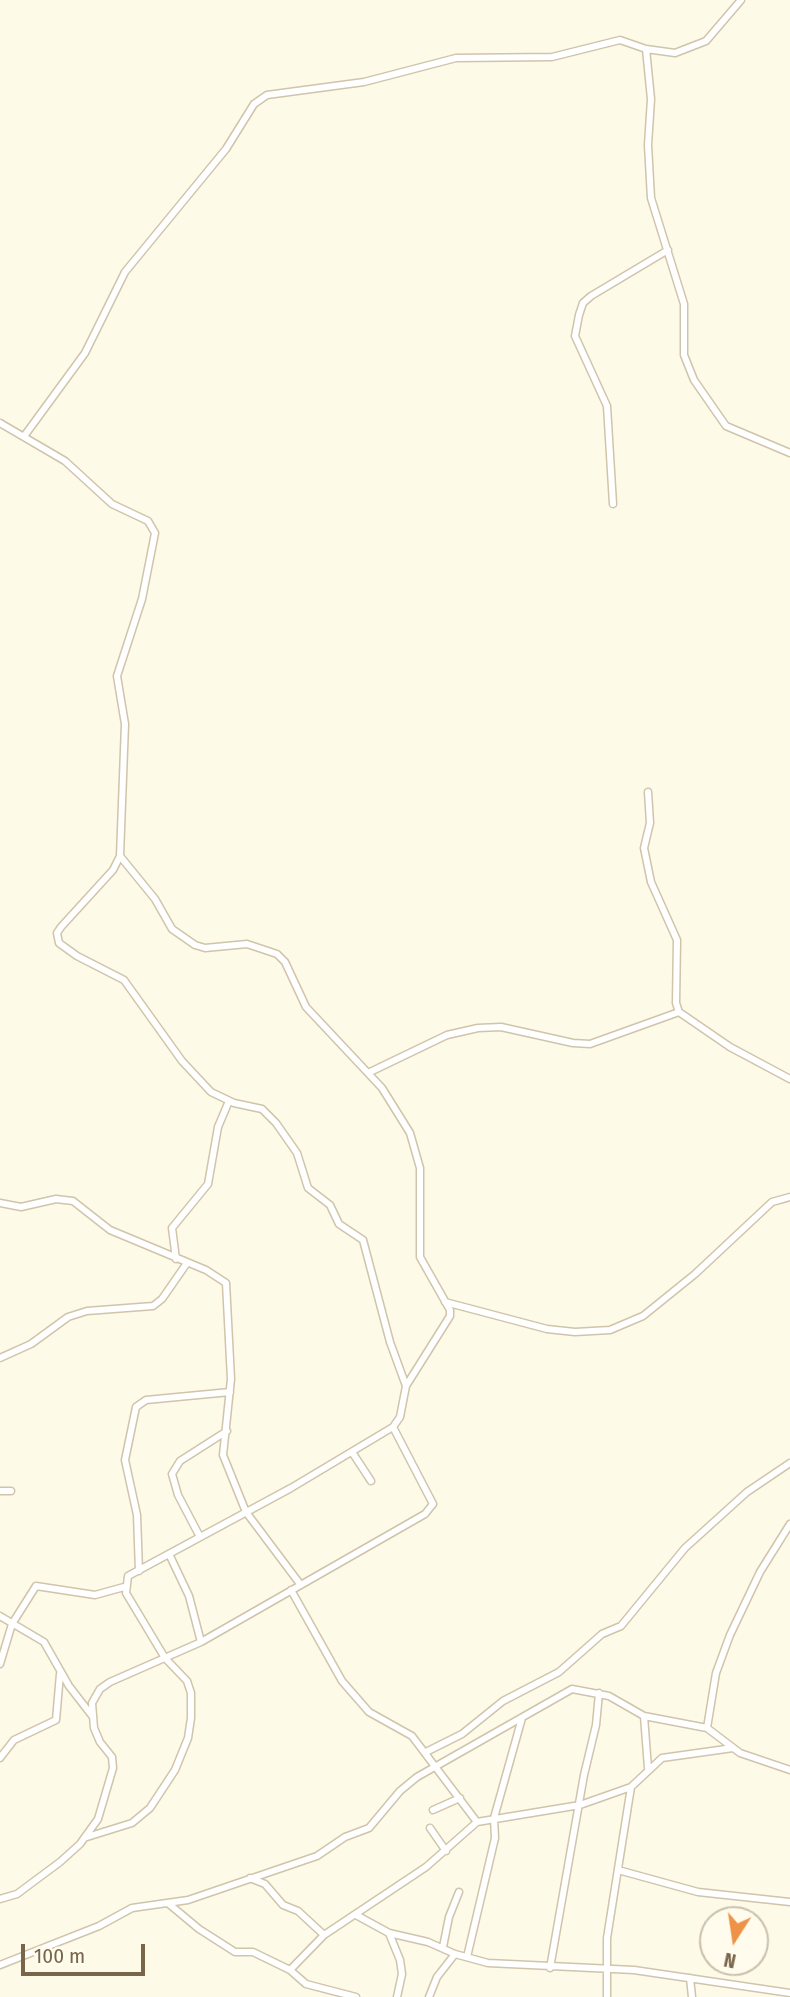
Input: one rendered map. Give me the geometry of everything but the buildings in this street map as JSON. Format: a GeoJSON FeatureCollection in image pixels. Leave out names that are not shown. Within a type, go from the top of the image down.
{"type":"FeatureCollection","features":[{"type":"Feature","properties":{"kind":"street"},"geometry":{"type":"LineString","coordinates":[[24,435],[85,353],[125,272],[226,149],[254,104],[267,95],[364,82],[456,58],[552,57],[620,40],[646,49],[675,53],[706,41],[741,0]]}},
{"type":"Feature","properties":{"kind":"street"},"geometry":{"type":"LineString","coordinates":[[646,49],[651,99],[648,145],[651,198],[684,304],[684,355],[694,380],[726,426],[790,453]]}},
{"type":"Feature","properties":{"kind":"street"},"geometry":{"type":"LineString","coordinates":[[613,504],[607,406],[575,336],[579,315],[583,303],[591,296],[668,250]]}},
{"type":"Feature","properties":{"kind":"street"},"geometry":{"type":"LineString","coordinates":[[0,423],[65,461],[112,504],[148,522],[155,533],[142,599],[117,676],[125,724],[120,856],[113,870],[61,927],[58,933],[59,943],[77,956],[124,981],[182,1061],[211,1092],[229,1101],[262,1109],[269,1115],[293,1146],[307,1188],[334,1210],[339,1224],[363,1240],[390,1342],[406,1386]]}},
{"type":"Feature","properties":{"kind":"street"},"geometry":{"type":"LineString","coordinates":[[648,792],[650,823],[644,848],[651,881],[673,923],[677,940],[679,1012],[730,1047],[790,1079]]}},
{"type":"Feature","properties":{"kind":"street"},"geometry":{"type":"LineString","coordinates":[[85,1838],[141,1817],[164,1788],[183,1752],[191,1718],[191,1693],[183,1674],[165,1658],[124,1587],[128,1576],[170,1556],[393,1427],[400,1417],[406,1386],[449,1321],[450,1310],[420,1257],[417,1152],[389,1099],[306,1007],[285,962],[277,954],[247,944],[205,948],[195,945],[172,929],[155,899],[120,856]]}},
{"type":"Feature","properties":{"kind":"street"},"geometry":{"type":"LineString","coordinates":[[368,1073],[447,1035],[478,1028],[500,1027],[590,1044],[679,1012]]}},
{"type":"Feature","properties":{"kind":"street"},"geometry":{"type":"LineString","coordinates":[[176,1259],[172,1228],[208,1184],[213,1145],[229,1101]]}},
{"type":"Feature","properties":{"kind":"street"},"geometry":{"type":"LineString","coordinates":[[445,1302],[547,1329],[583,1332],[610,1330],[643,1316],[695,1274],[772,1202],[790,1197]]}},
{"type":"Feature","properties":{"kind":"street"},"geometry":{"type":"LineString","coordinates":[[0,1203],[21,1207],[56,1199],[73,1201],[110,1230],[222,1278],[228,1287],[230,1392],[228,1431],[223,1455],[246,1512],[300,1584]]}},
{"type":"Feature","properties":{"kind":"street"},"geometry":{"type":"LineString","coordinates":[[0,1357],[31,1344],[68,1317],[87,1311],[153,1306],[162,1299],[187,1263]]}},
{"type":"Feature","properties":{"kind":"street"},"geometry":{"type":"LineString","coordinates":[[139,1572],[137,1515],[125,1455],[136,1407],[146,1400],[230,1392]]}},
{"type":"Feature","properties":{"kind":"street"},"geometry":{"type":"LineString","coordinates":[[0,1899],[7,1899],[26,1888],[85,1838],[98,1819],[113,1768],[112,1756],[96,1734],[93,1718],[92,1700],[100,1689],[110,1682],[201,1642],[432,1507],[431,1498],[414,1471],[393,1427]]}},
{"type":"Feature","properties":{"kind":"street"},"geometry":{"type":"LineString","coordinates":[[200,1537],[178,1495],[172,1474],[180,1461],[228,1431]]}},
{"type":"Feature","properties":{"kind":"street"},"geometry":{"type":"LineString","coordinates":[[352,1452],[371,1481]]}},
{"type":"Feature","properties":{"kind":"street"},"geometry":{"type":"LineString","coordinates":[[426,1752],[462,1734],[503,1701],[559,1672],[607,1631],[621,1626],[685,1548],[747,1492],[790,1463]]}},
{"type":"Feature","properties":{"kind":"street"},"geometry":{"type":"LineString","coordinates":[[0,1491],[11,1491]]}},
{"type":"Feature","properties":{"kind":"street"},"geometry":{"type":"LineString","coordinates":[[707,1728],[716,1673],[733,1627],[760,1572],[790,1524]]}},
{"type":"Feature","properties":{"kind":"street"},"geometry":{"type":"LineString","coordinates":[[170,1556],[189,1596],[201,1642]]}},
{"type":"Feature","properties":{"kind":"street"},"geometry":{"type":"LineString","coordinates":[[0,1664],[12,1624],[36,1586],[95,1595],[124,1587]]}},
{"type":"Feature","properties":{"kind":"street"},"geometry":{"type":"LineString","coordinates":[[291,1590],[342,1681],[369,1712],[412,1736],[477,1822]]}},
{"type":"Feature","properties":{"kind":"street"},"geometry":{"type":"LineString","coordinates":[[0,1616],[44,1642],[60,1671],[93,1718]]}},
{"type":"Feature","properties":{"kind":"street"},"geometry":{"type":"LineString","coordinates":[[0,1758],[14,1740],[57,1720],[60,1671]]}},
{"type":"Feature","properties":{"kind":"street"},"geometry":{"type":"LineString","coordinates":[[0,1965],[99,1926],[146,1904],[169,1904],[317,1856],[345,1837],[363,1832],[379,1819],[400,1791],[437,1766],[564,1692],[599,1693],[644,1716],[707,1728],[749,1757],[790,1770]]}},
{"type":"Feature","properties":{"kind":"street"},"geometry":{"type":"LineString","coordinates":[[550,1968],[596,1725],[599,1693]]}},
{"type":"Feature","properties":{"kind":"street"},"geometry":{"type":"LineString","coordinates":[[644,1716],[648,1768]]}},
{"type":"Feature","properties":{"kind":"street"},"geometry":{"type":"LineString","coordinates":[[467,1958],[495,1838],[494,1818],[523,1717]]}},
{"type":"Feature","properties":{"kind":"street"},"geometry":{"type":"LineString","coordinates":[[290,1970],[324,1935],[446,1851],[477,1822],[580,1805],[631,1787],[648,1768],[669,1756],[733,1748]]}},
{"type":"Feature","properties":{"kind":"street"},"geometry":{"type":"LineString","coordinates":[[607,1997],[604,1969],[631,1787]]}},
{"type":"Feature","properties":{"kind":"street"},"geometry":{"type":"LineString","coordinates":[[433,1810],[460,1798]]}},
{"type":"Feature","properties":{"kind":"street"},"geometry":{"type":"LineString","coordinates":[[430,1828],[446,1851]]}},
{"type":"Feature","properties":{"kind":"street"},"geometry":{"type":"LineString","coordinates":[[618,1870],[698,1892],[790,1902]]}},
{"type":"Feature","properties":{"kind":"street"},"geometry":{"type":"LineString","coordinates":[[250,1878],[265,1884],[283,1905],[298,1911],[324,1935]]}},
{"type":"Feature","properties":{"kind":"street"},"geometry":{"type":"LineString","coordinates":[[443,1947],[449,1917],[459,1892]]}},
{"type":"Feature","properties":{"kind":"street"},"geometry":{"type":"LineString","coordinates":[[169,1904],[199,1929],[235,1952],[253,1952],[275,1966],[290,1970],[306,1984],[356,1997]]}},
{"type":"Feature","properties":{"kind":"street"},"geometry":{"type":"LineString","coordinates":[[356,1914],[389,1933],[501,1966],[604,1969],[790,1993]]}},
{"type":"Feature","properties":{"kind":"street"},"geometry":{"type":"LineString","coordinates":[[389,1933],[400,1959],[402,1974],[397,1997]]}},
{"type":"Feature","properties":{"kind":"street"},"geometry":{"type":"LineString","coordinates":[[429,1997],[437,1977],[455,1954]]}},
{"type":"Feature","properties":{"kind":"street"},"geometry":{"type":"LineString","coordinates":[[690,1978],[692,1997]]}}]}
